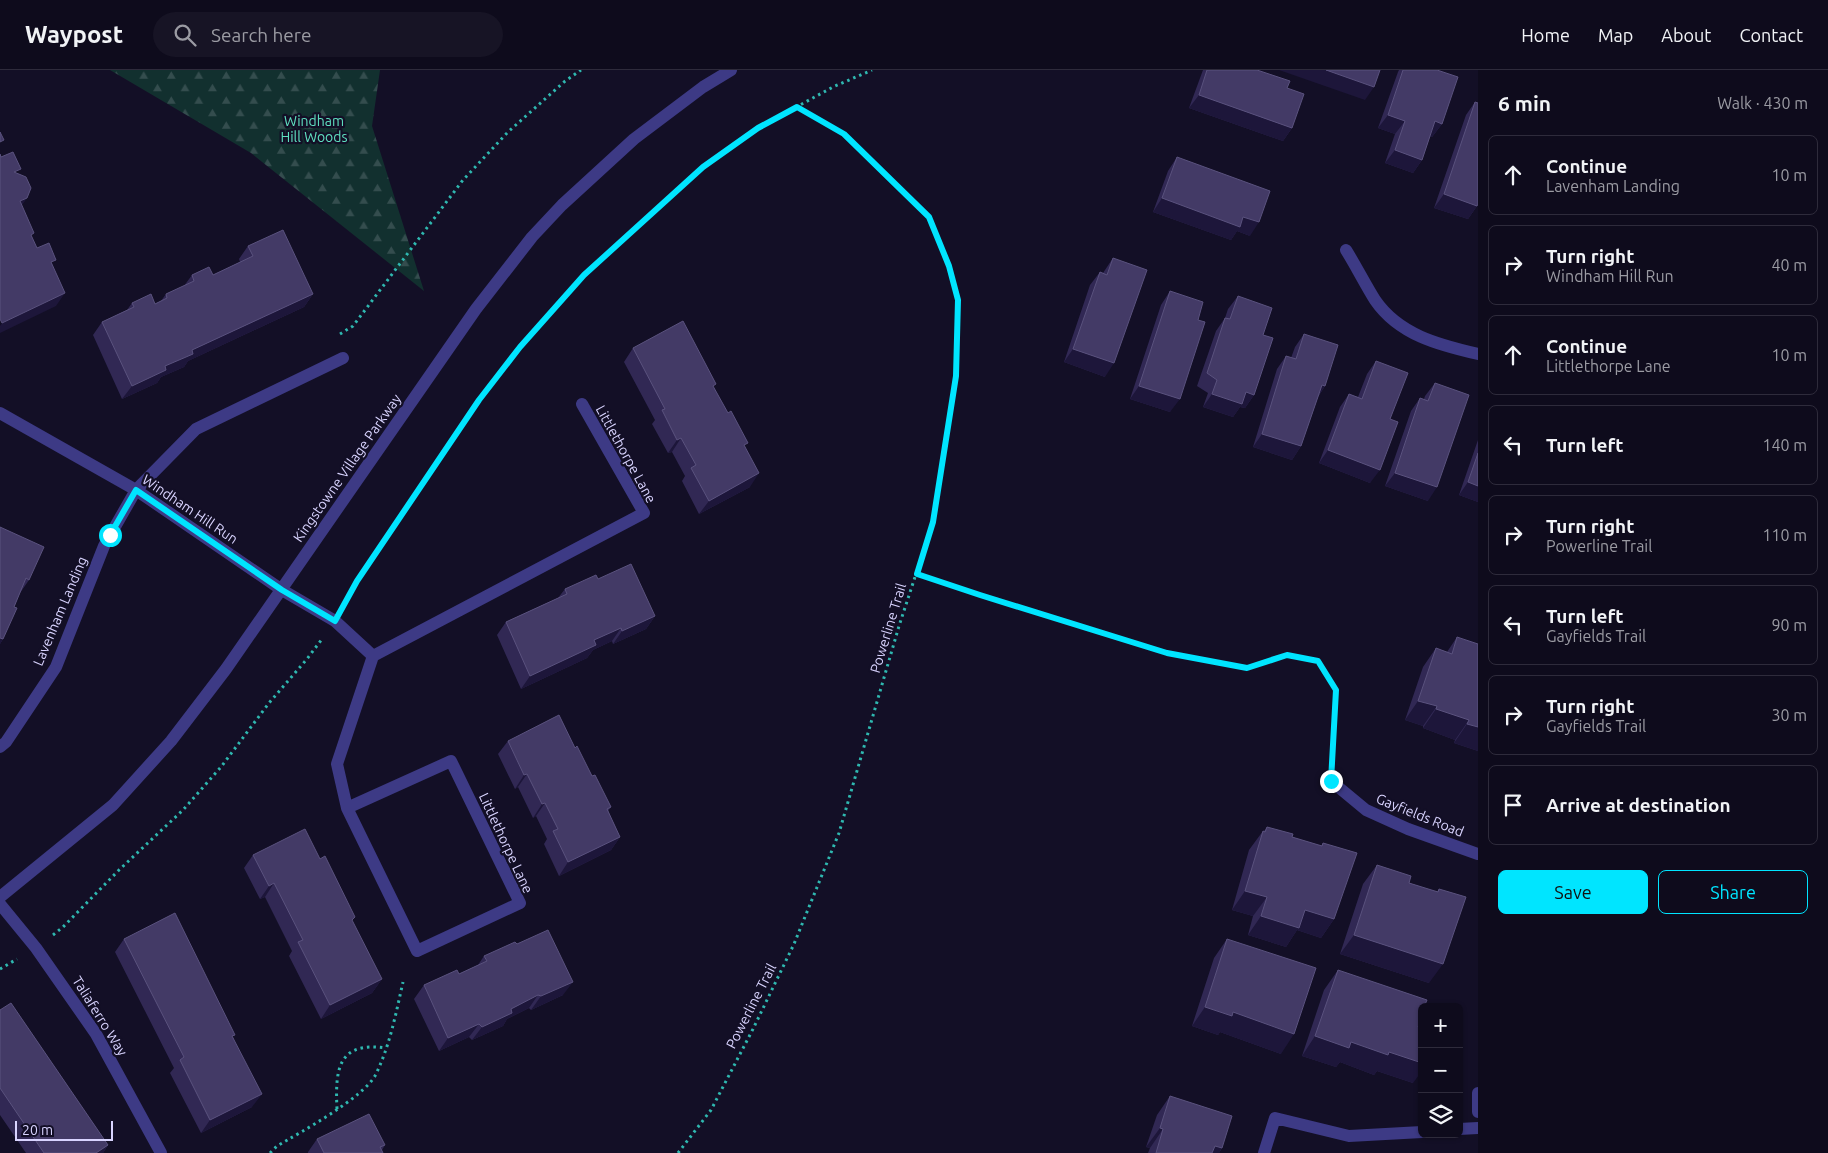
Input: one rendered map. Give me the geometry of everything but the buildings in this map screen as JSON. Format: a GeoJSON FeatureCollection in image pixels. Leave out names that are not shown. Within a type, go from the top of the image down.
{"type":"FeatureCollection","features":[{"type":"Feature","properties":{"kind":"street","name":"Kingstowne Village Parkway"},"geometry":{"type":"LineString","coordinates":[[0,897],[113,805],[176,734],[226,669],[282,590],[476,308],[532,237],[562,205],[634,138],[703,87],[731,70]]}},
{"type":"Feature","properties":{"kind":"street"},"geometry":{"type":"LineString","coordinates":[[1346,250],[1376,301],[1393,319],[1414,335],[1443,346],[1478,354]]}},
{"type":"Feature","properties":{"kind":"street","name":"Lavenham Landing"},"geometry":{"type":"LineString","coordinates":[[0,747],[6,742],[56,667],[104,546],[136,490],[196,429],[343,358]]}},
{"type":"Feature","properties":{"kind":"street","name":"Littlethorpe Lane"},"geometry":{"type":"LineString","coordinates":[[347,808],[451,761],[520,903],[417,951],[347,808],[337,764],[373,656],[644,514],[582,404]]}},
{"type":"Feature","properties":{"kind":"street","name":"Windham Hill Run"},"geometry":{"type":"LineString","coordinates":[[0,413],[136,490],[282,590]]}},
{"type":"Feature","properties":{"kind":"street"},"geometry":{"type":"LineString","coordinates":[[282,590],[335,621],[373,656]]}},
{"type":"Feature","properties":{"kind":"street","name":"Gayfields Road"},"geometry":{"type":"LineString","coordinates":[[1331,781],[1366,810],[1408,829],[1478,854]]}},
{"type":"Feature","properties":{"kind":"street","name":"Taliaferro Way"},"geometry":{"type":"LineString","coordinates":[[0,904],[36,948],[96,1034],[162,1153]]}},
{"type":"Feature","properties":{"kind":"street"},"geometry":{"type":"LineString","coordinates":[[1478,1093],[1478,1112]]}},
{"type":"Feature","properties":{"kind":"street"},"geometry":{"type":"LineString","coordinates":[[1264,1153],[1275,1118],[1349,1136],[1418,1132]]}},
{"type":"Feature","properties":{"kind":"street"},"geometry":{"type":"LineString","coordinates":[[1463,1129],[1478,1128]]}},
{"type":"Feature","properties":{"kind":"path"},"geometry":{"type":"LineString","coordinates":[[335,338],[352,326],[463,180],[508,132],[564,82],[581,70]]}},
{"type":"Feature","properties":{"kind":"path"},"geometry":{"type":"LineString","coordinates":[[0,969],[36,948],[63,927],[119,870],[183,810],[221,767],[269,703],[307,660],[335,621],[357,581],[479,400],[520,347],[584,275],[703,167],[758,128],[833,87],[872,70]]}},
{"type":"Feature","properties":{"kind":"path","name":"Powerline Trail"},"geometry":{"type":"LineString","coordinates":[[678,1153],[710,1110],[794,944],[839,833],[899,626],[933,522],[956,376],[958,300],[949,266],[929,217],[844,134],[797,107]]}},
{"type":"Feature","properties":{"kind":"path"},"geometry":{"type":"LineString","coordinates":[[917,574],[1167,653],[1247,668],[1287,655],[1318,661],[1336,690],[1331,781]]}},
{"type":"Feature","properties":{"kind":"path"},"geometry":{"type":"LineString","coordinates":[[270,1153],[277,1146],[356,1096],[375,1076],[390,1036],[403,982]]}},
{"type":"Feature","properties":{"kind":"path"},"geometry":{"type":"LineString","coordinates":[[337,1109],[336,1093],[340,1063],[348,1052],[367,1047],[386,1048]]}},
{"type":"Feature","properties":{"kind":"green space","name":"Windham Hill Woods"},"geometry":{"type":"Polygon","coordinates":[[[110,70],[380,70],[372,126],[424,291],[251,153],[110,70]]]}},
{"type":"Feature","properties":{"kind":"route"},"geometry":{"type":"LineString","coordinates":[[110,535],[136,490],[282,590],[335,621],[357,581],[479,400],[520,347],[584,275],[703,167],[758,128],[797,107],[844,134],[929,217],[949,266],[958,300],[956,376],[933,522],[917,574],[1167,653],[1247,668],[1287,655],[1318,661],[1336,690],[1331,781]]}}]}
